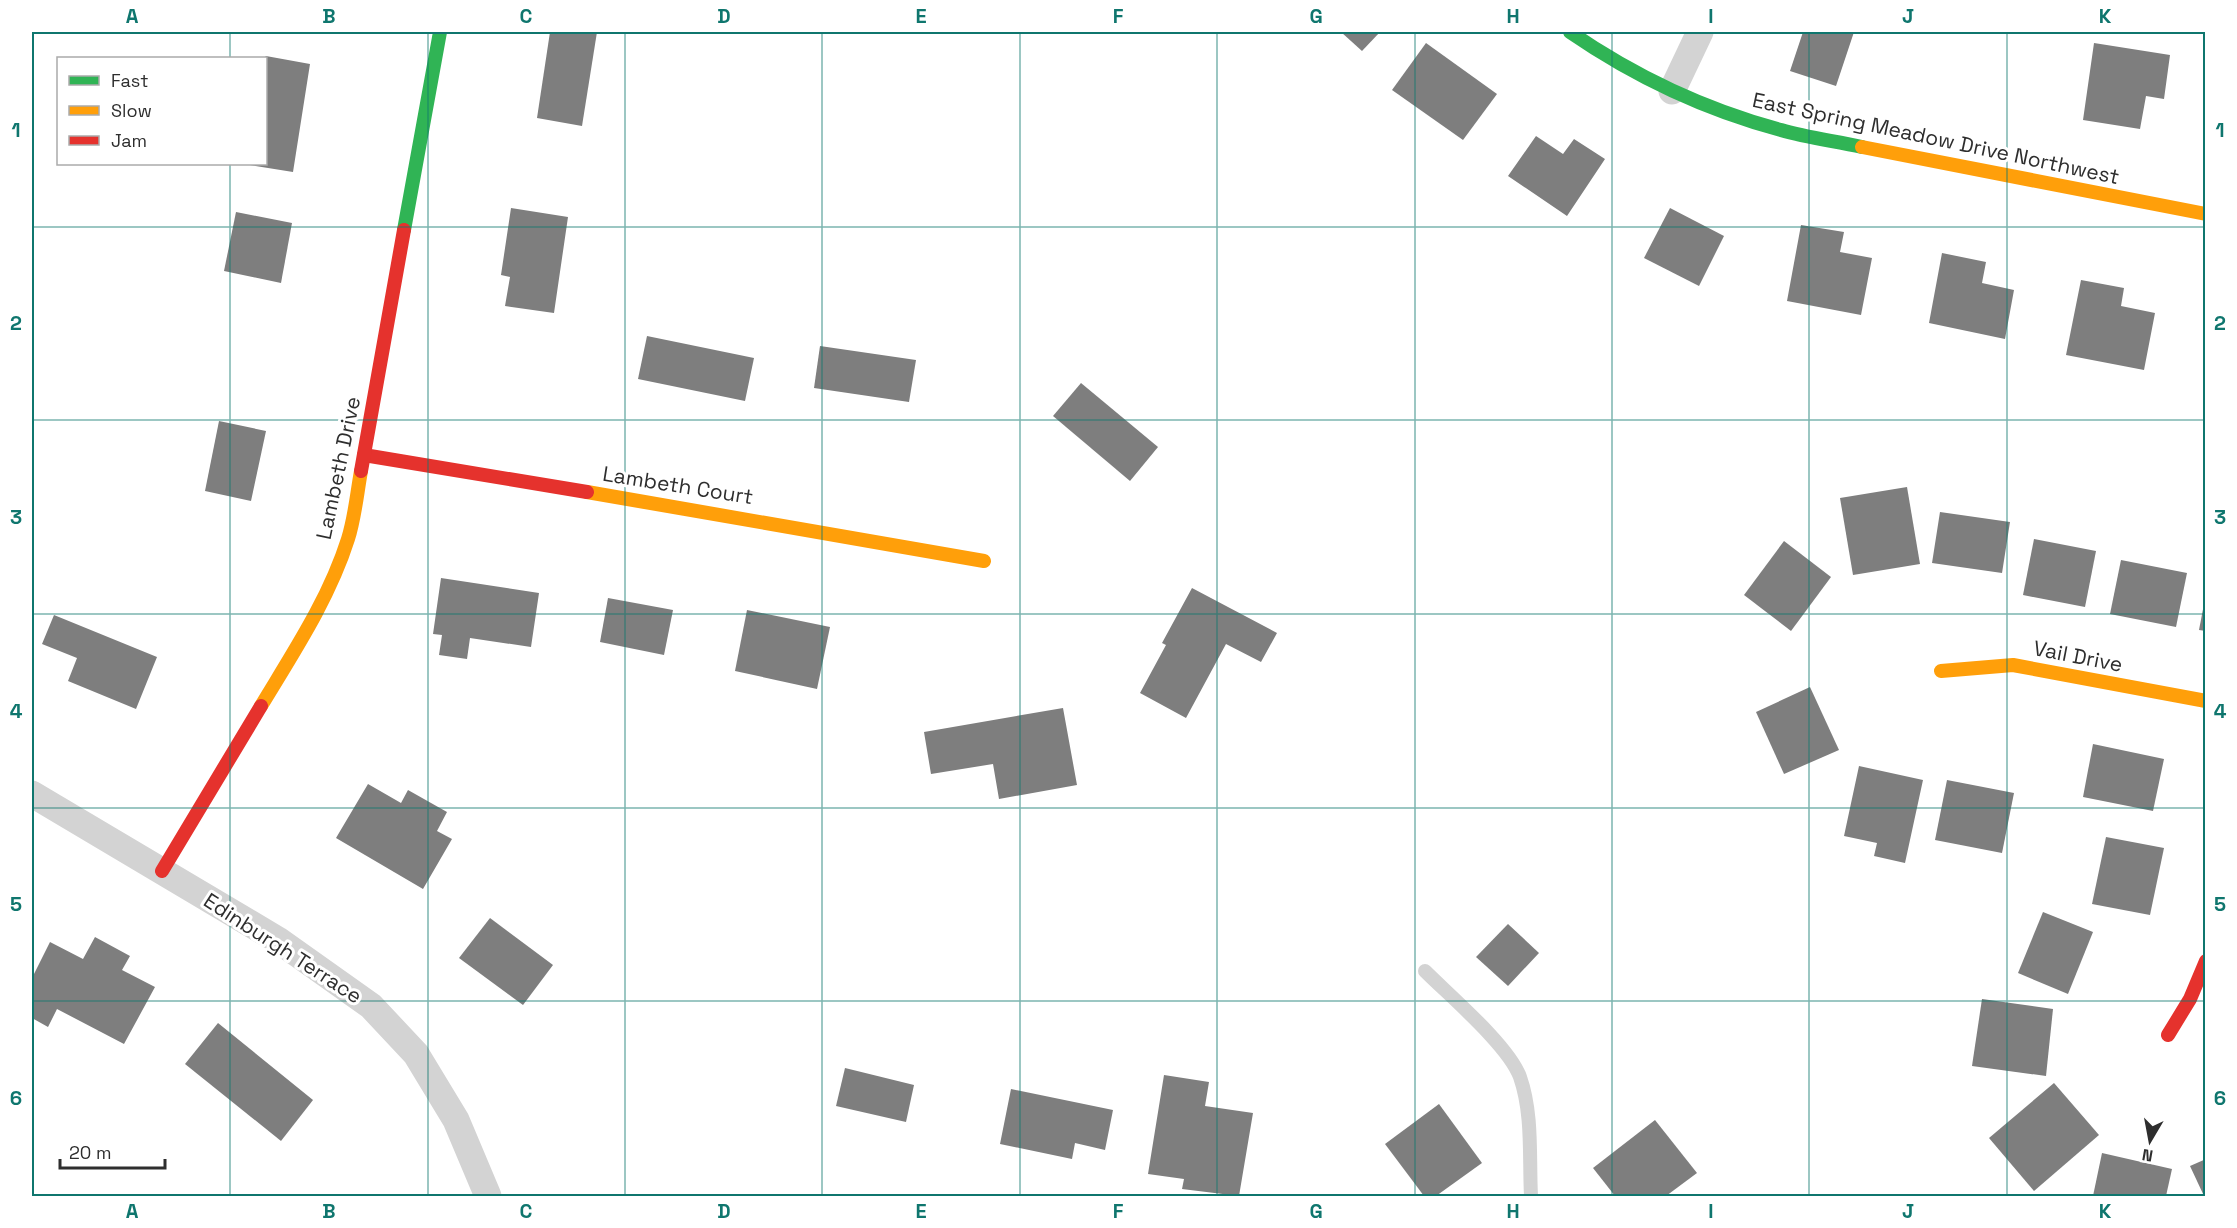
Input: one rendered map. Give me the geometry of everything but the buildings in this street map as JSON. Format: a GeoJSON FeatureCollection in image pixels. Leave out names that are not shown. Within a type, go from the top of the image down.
{"type":"FeatureCollection","features":[{"type":"Feature","properties":{"kind":"street","name":"Lambeth Drive"},"geometry":{"type":"LineString","coordinates":[[162,871],[303,636],[335,573],[349,537],[440,32]]}},
{"type":"Feature","properties":{"kind":"street","name":"East Spring Meadow Drive Northwest"},"geometry":{"type":"LineString","coordinates":[[1570,32],[1631,70],[1672,91],[1724,114],[1783,131],[2205,214]]}},
{"type":"Feature","properties":{"kind":"street"},"geometry":{"type":"LineString","coordinates":[[1672,91],[1700,32]]}},
{"type":"Feature","properties":{"kind":"street","name":"Lambeth Court"},"geometry":{"type":"LineString","coordinates":[[364,455],[812,529],[984,561]]}},
{"type":"Feature","properties":{"kind":"street","name":"Vail Drive"},"geometry":{"type":"LineString","coordinates":[[1941,670],[2013,665],[2205,701]]}},
{"type":"Feature","properties":{"kind":"street","name":"Edinburgh Terrace"},"geometry":{"type":"LineString","coordinates":[[32,794],[278,940],[371,1006],[416,1054],[456,1120],[488,1197]]}},
{"type":"Feature","properties":{"kind":"street"},"geometry":{"type":"LineString","coordinates":[[2168,1035],[2190,999],[2205,961]]}},
{"type":"Feature","properties":{"kind":"lane"},"geometry":{"type":"LineString","coordinates":[[1425,971],[1503,1049],[1519,1075],[1526,1103],[1530,1197]]}},
{"type":"Feature","properties":{"kind":"traffic: fast"},"geometry":{"type":"LineString","coordinates":[[404,230],[440,32]]}},
{"type":"Feature","properties":{"kind":"traffic: fast"},"geometry":{"type":"LineString","coordinates":[[1570,32],[1619,63],[1698,102],[1781,130],[1862,147]]}},
{"type":"Feature","properties":{"kind":"traffic: slow"},"geometry":{"type":"LineString","coordinates":[[1862,147],[2206,214]]}},
{"type":"Feature","properties":{"kind":"traffic: slow"},"geometry":{"type":"LineString","coordinates":[[261,706],[331,583],[350,531],[361,471]]}},
{"type":"Feature","properties":{"kind":"traffic: slow"},"geometry":{"type":"LineString","coordinates":[[587,492],[984,561]]}},
{"type":"Feature","properties":{"kind":"traffic: slow"},"geometry":{"type":"LineString","coordinates":[[1941,671],[2013,665],[2206,701]]}},
{"type":"Feature","properties":{"kind":"traffic: jam"},"geometry":{"type":"LineString","coordinates":[[361,471],[404,230]]}},
{"type":"Feature","properties":{"kind":"traffic: jam"},"geometry":{"type":"LineString","coordinates":[[364,455],[587,492]]}},
{"type":"Feature","properties":{"kind":"traffic: jam"},"geometry":{"type":"LineString","coordinates":[[162,871],[261,706]]}},
{"type":"Feature","properties":{"kind":"traffic: jam"},"geometry":{"type":"LineString","coordinates":[[2168,1035],[2190,999],[2206,961]]}}]}
